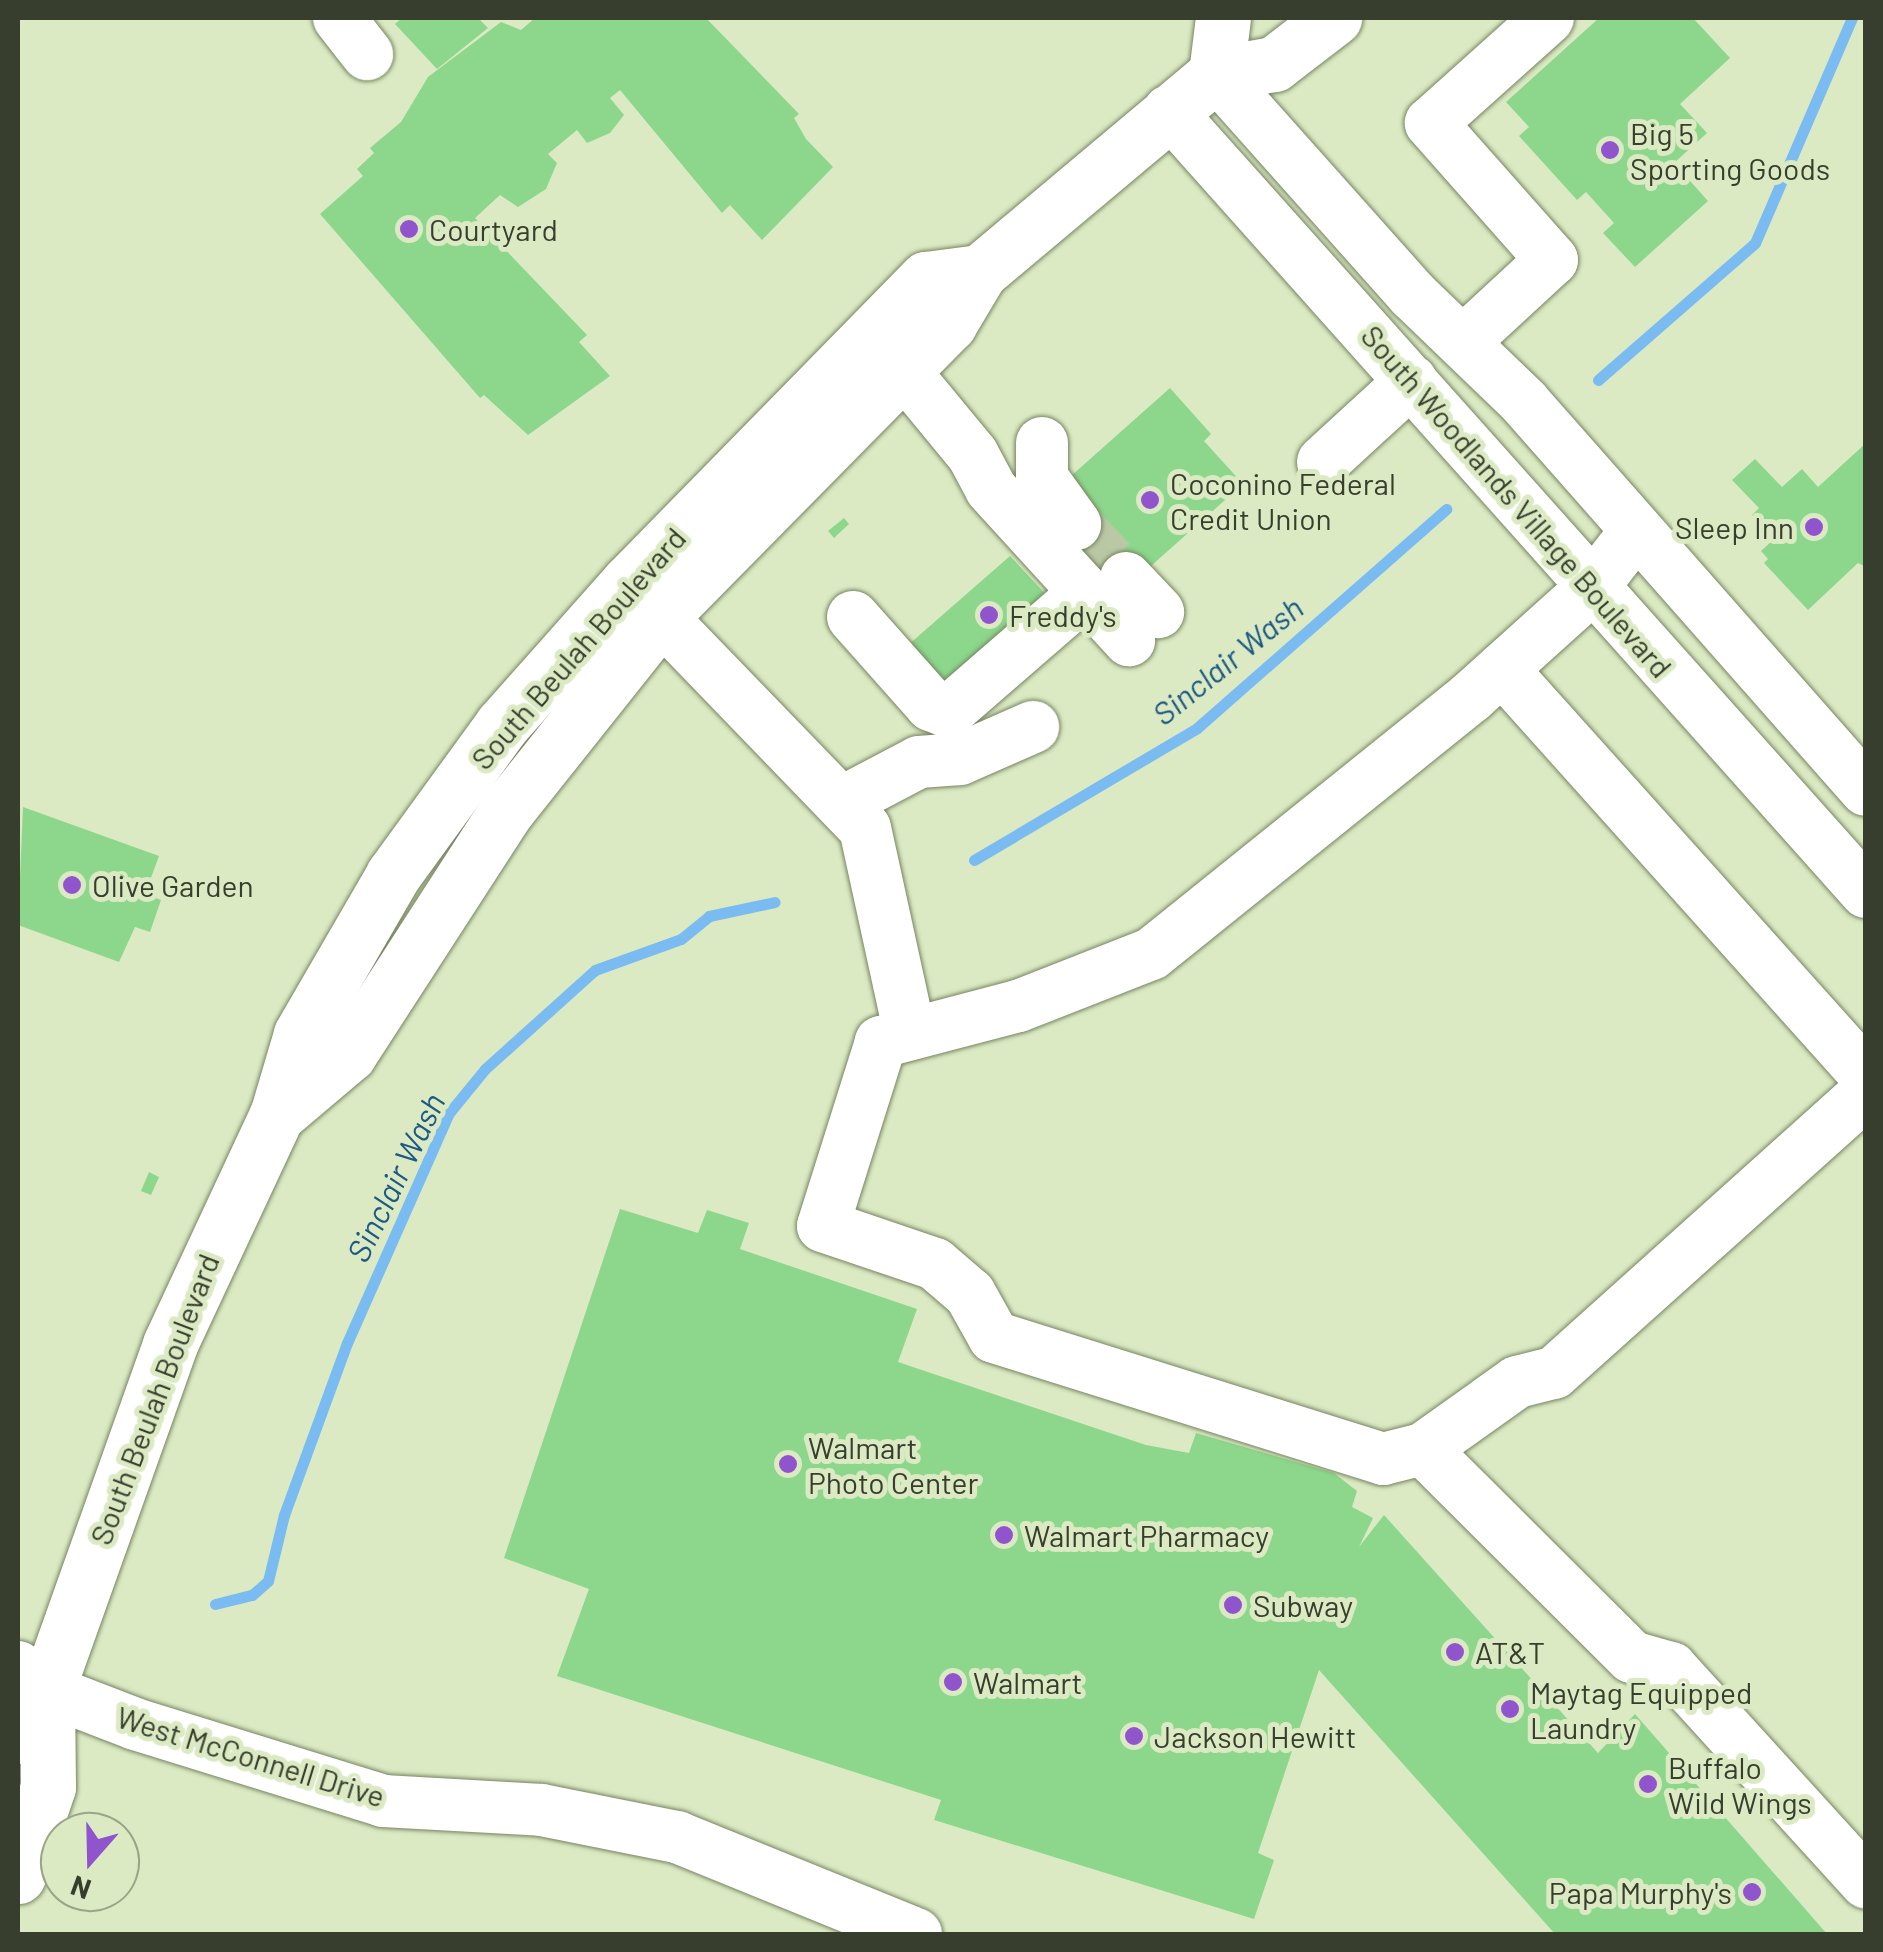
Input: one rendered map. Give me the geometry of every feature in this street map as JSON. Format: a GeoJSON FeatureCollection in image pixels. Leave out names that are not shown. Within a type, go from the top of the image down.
{"type":"FeatureCollection","features":[{"type":"Feature","properties":{"kind":"main road"},"geometry":{"type":"LineString","coordinates":[[1216,74],[1223,18]]}},
{"type":"Feature","properties":{"kind":"main road","name":"South Beulah Boulevard"},"geometry":{"type":"LineString","coordinates":[[645,599],[903,370],[949,324],[980,272],[1168,112],[1216,74],[1274,64],[1334,18]]}},
{"type":"Feature","properties":{"kind":"main road","name":"South Beulah Boulevard"},"geometry":{"type":"LineString","coordinates":[[18,1736],[27,1682],[170,1344],[277,1115],[349,1054],[645,599],[926,279],[980,272]]}},
{"type":"Feature","properties":{"kind":"main road","name":"South Beulah Boulevard"},"geometry":{"type":"LineString","coordinates":[[18,1876],[48,1787],[27,1682]]}},
{"type":"Feature","properties":{"kind":"street"},"geometry":{"type":"LineString","coordinates":[[1463,342],[1552,260],[1430,124],[1548,18]]}},
{"type":"Feature","properties":{"kind":"street","name":"South Woodlands Village Boulevard"},"geometry":{"type":"LineString","coordinates":[[1216,74],[1636,531],[1866,790]]}},
{"type":"Feature","properties":{"kind":"street","name":"South Woodlands Village Boulevard"},"geometry":{"type":"LineString","coordinates":[[1168,112],[1412,380],[1592,588],[1866,892]]}},
{"type":"Feature","properties":{"kind":"street"},"geometry":{"type":"LineString","coordinates":[[852,617],[931,705],[948,712],[1124,606],[991,489],[974,455],[903,370]]}},
{"type":"Feature","properties":{"kind":"street"},"geometry":{"type":"LineString","coordinates":[[1322,462],[1412,380]]}},
{"type":"Feature","properties":{"kind":"street"},"geometry":{"type":"LineString","coordinates":[[1042,442],[1042,478],[1075,524]]}},
{"type":"Feature","properties":{"kind":"street"},"geometry":{"type":"LineString","coordinates":[[1636,531],[1592,588],[1502,669],[1379,776],[1151,954],[1018,1006],[881,1042],[823,1226],[935,1264],[970,1294],[994,1337],[1383,1459],[1423,1449],[1517,1382],[1554,1373],[1866,1093]]}},
{"type":"Feature","properties":{"kind":"street"},"geometry":{"type":"LineString","coordinates":[[645,599],[865,828],[874,852],[910,1034]]}},
{"type":"Feature","properties":{"kind":"street"},"geometry":{"type":"LineString","coordinates":[[1502,669],[1866,1075]]}},
{"type":"Feature","properties":{"kind":"street"},"geometry":{"type":"LineString","coordinates":[[842,803],[919,762],[960,759],[1033,728]]}},
{"type":"Feature","properties":{"kind":"street"},"geometry":{"type":"LineString","coordinates":[[1423,1449],[1632,1656],[1671,1668],[1866,1882]]}},
{"type":"Feature","properties":{"kind":"street","name":"West McConnell Drive"},"geometry":{"type":"LineString","coordinates":[[27,1682],[383,1800],[542,1810],[677,1838],[916,1934]]}},
{"type":"Feature","properties":{"kind":"building"},"geometry":{"type":"Polygon","coordinates":[[[402,18],[478,18],[488,28],[437,69],[395,24],[402,18]]]}},
{"type":"Feature","properties":{"kind":"building","name":"Courtyard"},"geometry":{"type":"Polygon","coordinates":[[[535,18],[706,18],[799,114],[794,118],[806,139],[833,167],[762,240],[730,205],[722,213],[620,90],[610,98],[624,115],[610,133],[587,143],[577,130],[548,154],[557,163],[546,189],[518,207],[500,195],[475,218],[587,335],[579,342],[610,376],[528,435],[484,395],[480,398],[320,214],[363,176],[357,169],[374,153],[370,148],[401,122],[428,77],[501,22],[521,30],[535,18]]]}},
{"type":"Feature","properties":{"kind":"building","name":"Big 5 Sporting Goods"},"geometry":{"type":"Polygon","coordinates":[[[1599,18],[1693,18],[1730,58],[1680,104],[1707,133],[1674,163],[1708,201],[1635,267],[1603,233],[1614,223],[1586,192],[1577,200],[1519,136],[1529,127],[1506,102],[1599,18]]]}},
{"type":"Feature","properties":{"kind":"building","name":"Coconino Federal Credit Union"},"geometry":{"type":"Polygon","coordinates":[[[1170,388],[1211,434],[1204,441],[1243,484],[1142,574],[1111,588],[1065,538],[1062,484],[1170,388]]]}},
{"type":"Feature","properties":{"kind":"building","name":"Sleep Inn"},"geometry":{"type":"Polygon","coordinates":[[[1866,443],[1866,567],[1858,563],[1808,610],[1764,563],[1768,559],[1761,551],[1774,539],[1752,515],[1759,508],[1732,480],[1755,459],[1782,487],[1802,469],[1818,487],[1866,443]]]}},
{"type":"Feature","properties":{"kind":"building"},"geometry":{"type":"Polygon","coordinates":[[[844,518],[849,524],[834,538],[828,531],[844,518]]]}},
{"type":"Feature","properties":{"kind":"building","name":"Freddy's"},"geometry":{"type":"Polygon","coordinates":[[[1010,556],[1051,600],[950,691],[907,646],[1010,556]]]}},
{"type":"Feature","properties":{"kind":"building"},"geometry":{"type":"Polygon","coordinates":[[[23,807],[159,856],[145,894],[161,900],[150,932],[135,927],[119,962],[18,925],[23,807]]]}},
{"type":"Feature","properties":{"kind":"building"},"geometry":{"type":"Polygon","coordinates":[[[149,1172],[159,1177],[151,1195],[141,1191],[149,1172]]]}},
{"type":"Feature","properties":{"kind":"building"},"geometry":{"type":"Polygon","coordinates":[[[620,1209],[698,1233],[707,1210],[749,1223],[740,1249],[917,1309],[898,1362],[1146,1445],[1189,1453],[1196,1433],[1334,1473],[1357,1491],[1352,1507],[1373,1518],[1359,1547],[1384,1515],[1598,1753],[1635,1714],[1827,1934],[1555,1934],[1319,1670],[1258,1853],[1274,1860],[1254,1919],[934,1820],[941,1800],[557,1676],[589,1589],[504,1558],[620,1209]]]}},
{"type":"Feature","properties":{"kind":"waterway","name":"Sinclair Wash"},"geometry":{"type":"LineString","coordinates":[[1598,380],[1755,243],[1852,18]]}},
{"type":"Feature","properties":{"kind":"waterway","name":"Sinclair Wash"},"geometry":{"type":"LineString","coordinates":[[974,860],[1197,728],[1446,509]]}},
{"type":"Feature","properties":{"kind":"waterway","name":"Sinclair Wash"},"geometry":{"type":"LineString","coordinates":[[215,1604],[252,1595],[268,1581],[284,1515],[347,1343],[449,1113],[485,1069],[595,970],[681,939],[709,916],[775,902]]}},
{"type":"Feature","properties":{"kind":"tunnel"},"geometry":{"type":"LineString","coordinates":[[1075,524],[1126,578]]}},
{"type":"Feature","properties":{"kind":"place","name":"Big 5 Sporting Goods"},"geometry":{"type":"Point","coordinates":[1610,150]}},
{"type":"Feature","properties":{"kind":"place","name":"Courtyard"},"geometry":{"type":"Point","coordinates":[409,229]}},
{"type":"Feature","properties":{"kind":"place","name":"Coconino Federal Credit Union"},"geometry":{"type":"Point","coordinates":[1150,500]}},
{"type":"Feature","properties":{"kind":"place","name":"Sleep Inn"},"geometry":{"type":"Point","coordinates":[1814,527]}},
{"type":"Feature","properties":{"kind":"place","name":"Freddy's"},"geometry":{"type":"Point","coordinates":[989,615]}},
{"type":"Feature","properties":{"kind":"place","name":"Olive Garden"},"geometry":{"type":"Point","coordinates":[72,885]}},
{"type":"Feature","properties":{"kind":"place","name":"Walmart Photo Center"},"geometry":{"type":"Point","coordinates":[788,1464]}},
{"type":"Feature","properties":{"kind":"place","name":"Walmart Pharmacy"},"geometry":{"type":"Point","coordinates":[1004,1535]}},
{"type":"Feature","properties":{"kind":"place","name":"Subway"},"geometry":{"type":"Point","coordinates":[1233,1605]}},
{"type":"Feature","properties":{"kind":"place","name":"AT&T"},"geometry":{"type":"Point","coordinates":[1455,1652]}},
{"type":"Feature","properties":{"kind":"place","name":"Walmart"},"geometry":{"type":"Point","coordinates":[953,1682]}},
{"type":"Feature","properties":{"kind":"place","name":"Maytag Equipped Laundry"},"geometry":{"type":"Point","coordinates":[1510,1709]}},
{"type":"Feature","properties":{"kind":"place","name":"Jackson Hewitt"},"geometry":{"type":"Point","coordinates":[1134,1736]}},
{"type":"Feature","properties":{"kind":"place","name":"Buffalo Wild Wings"},"geometry":{"type":"Point","coordinates":[1648,1784]}},
{"type":"Feature","properties":{"kind":"place","name":"Papa Murphy's"},"geometry":{"type":"Point","coordinates":[1752,1892]}}]}
